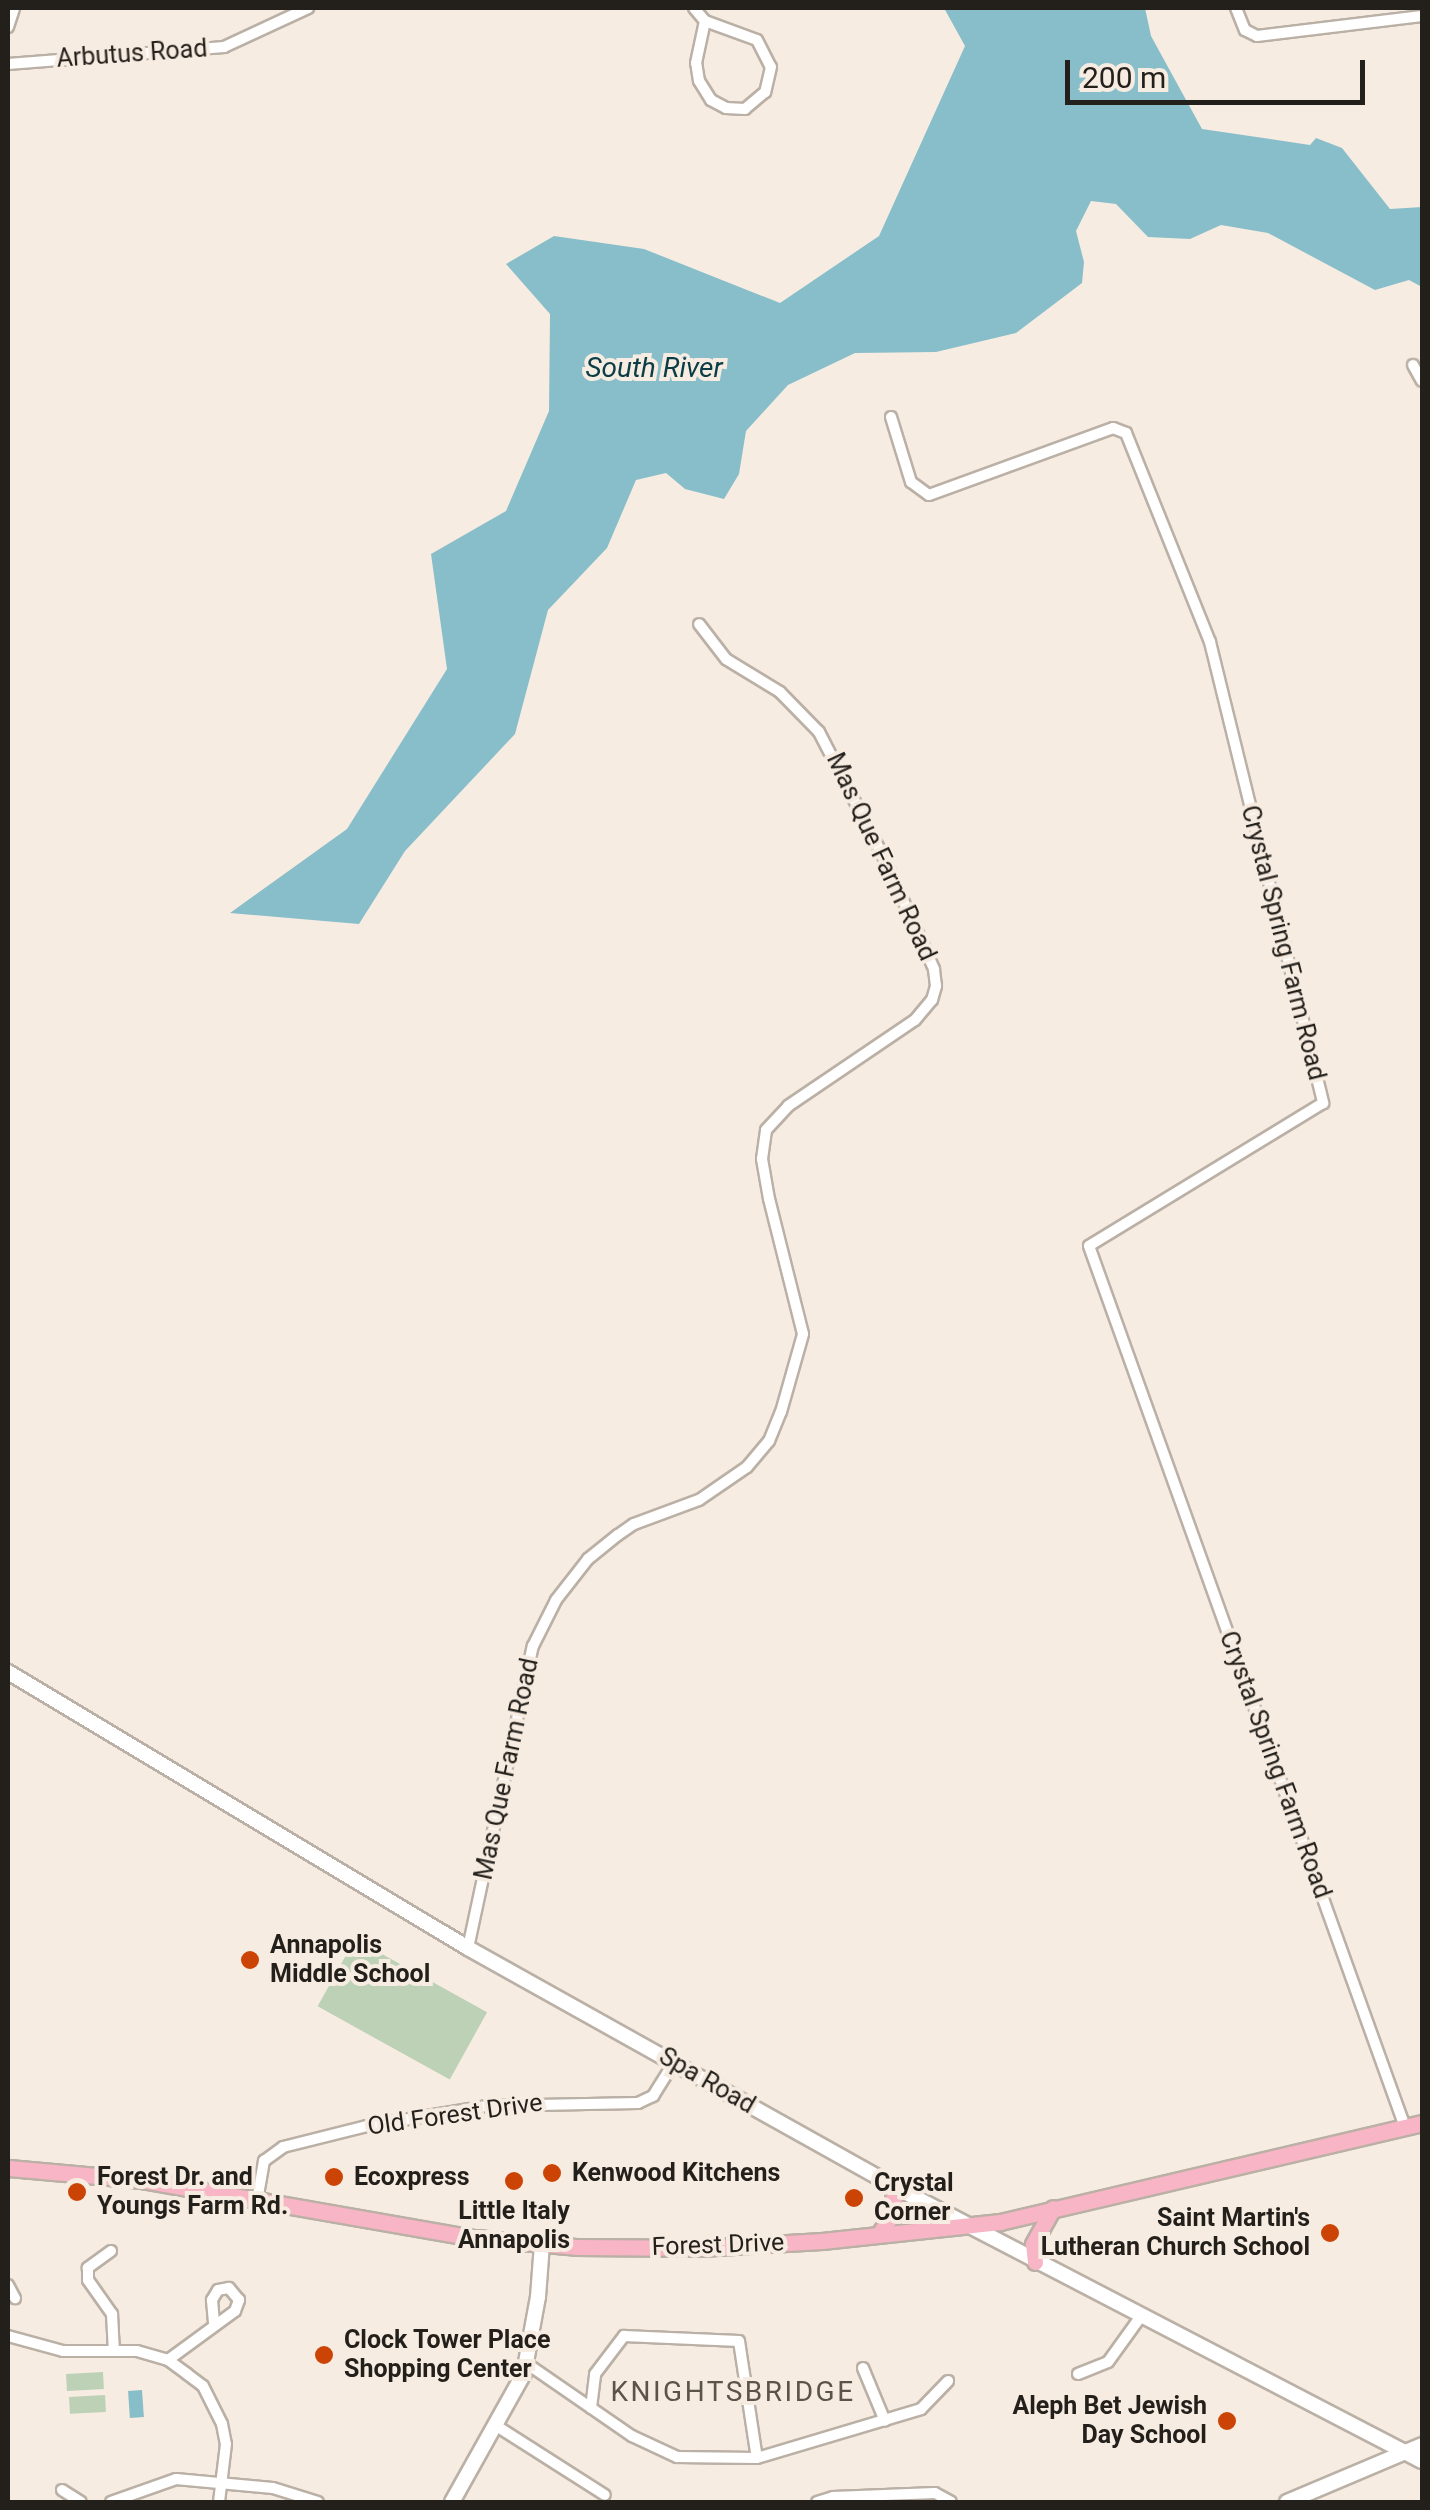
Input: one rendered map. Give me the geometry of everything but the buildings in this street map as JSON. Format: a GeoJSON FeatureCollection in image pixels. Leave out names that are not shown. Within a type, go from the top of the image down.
{"type":"FeatureCollection","features":[{"type":"Feature","properties":{"kind":"main road","name":"Forest Drive"},"geometry":{"type":"LineString","coordinates":[[8,2168],[80,2171],[464,2237],[542,2244],[700,2248],[970,2227],[1422,2123]]}},
{"type":"Feature","properties":{"kind":"main road"},"geometry":{"type":"LineString","coordinates":[[879,2234],[894,2212],[893,2186]]}},
{"type":"Feature","properties":{"kind":"main road"},"geometry":{"type":"LineString","coordinates":[[1035,2262],[1033,2244],[1038,2228],[1053,2208]]}},
{"type":"Feature","properties":{"kind":"street"},"geometry":{"type":"LineString","coordinates":[[8,27],[14,8]]}},
{"type":"Feature","properties":{"kind":"street","name":"Arbutus Road"},"geometry":{"type":"LineString","coordinates":[[8,64],[224,47],[308,8]]}},
{"type":"Feature","properties":{"kind":"street"},"geometry":{"type":"LineString","coordinates":[[694,8],[705,21],[757,40],[771,67],[765,92],[745,110],[726,108],[711,100],[699,81],[696,63],[705,21]]}},
{"type":"Feature","properties":{"kind":"street"},"geometry":{"type":"LineString","coordinates":[[1236,8],[1246,30],[1257,36],[1422,16]]}},
{"type":"Feature","properties":{"kind":"street"},"geometry":{"type":"LineString","coordinates":[[1413,365],[1422,381]]}},
{"type":"Feature","properties":{"kind":"street","name":"Crystal Spring Farm Road"},"geometry":{"type":"LineString","coordinates":[[891,417],[911,482],[929,495],[1113,428],[1126,434],[1210,642],[1322,1104],[1089,1246],[1405,2128]]}},
{"type":"Feature","properties":{"kind":"street","name":"Mas Que Farm Road"},"geometry":{"type":"LineString","coordinates":[[468,1948],[531,1656],[556,1600],[588,1560],[618,1535],[634,1524],[700,1500],[747,1467],[769,1440],[781,1412],[804,1334],[769,1199],[762,1159],[766,1130],[788,1106],[906,1028],[924,1012],[936,986],[934,969],[910,916],[819,732],[790,700],[726,659],[699,624]]}},
{"type":"Feature","properties":{"kind":"street","name":"Spa Road"},"geometry":{"type":"LineString","coordinates":[[8,1672],[468,1948],[893,2186],[1422,2461]]}},
{"type":"Feature","properties":{"kind":"street","name":"Old Forest Drive"},"geometry":{"type":"LineString","coordinates":[[257,2201],[264,2161],[283,2147],[370,2125],[487,2106],[638,2103],[653,2096],[674,2062]]}},
{"type":"Feature","properties":{"kind":"street"},"geometry":{"type":"LineString","coordinates":[[452,2502],[526,2364],[542,2244]]}},
{"type":"Feature","properties":{"kind":"street"},"geometry":{"type":"LineString","coordinates":[[111,2251],[88,2268],[88,2280],[112,2314],[114,2350]]}},
{"type":"Feature","properties":{"kind":"street"},"geometry":{"type":"LineString","coordinates":[[8,2285],[15,2298]]}},
{"type":"Feature","properties":{"kind":"street"},"geometry":{"type":"LineString","coordinates":[[1078,2374],[1108,2362],[1122,2348],[1141,2316]]}},
{"type":"Feature","properties":{"kind":"street"},"geometry":{"type":"LineString","coordinates":[[168,2360],[214,2325]]}},
{"type":"Feature","properties":{"kind":"street"},"geometry":{"type":"LineString","coordinates":[[591,2408],[595,2374],[624,2336],[739,2341],[757,2458]]}},
{"type":"Feature","properties":{"kind":"street"},"geometry":{"type":"LineString","coordinates":[[8,2337],[64,2351],[137,2350],[168,2360],[203,2386],[226,2444],[219,2502]]}},
{"type":"Feature","properties":{"kind":"street"},"geometry":{"type":"LineString","coordinates":[[526,2364],[591,2408],[677,2458],[757,2458],[921,2409],[948,2382]]}},
{"type":"Feature","properties":{"kind":"street"},"geometry":{"type":"LineString","coordinates":[[863,2368],[885,2421]]}},
{"type":"Feature","properties":{"kind":"street"},"geometry":{"type":"LineString","coordinates":[[495,2426],[604,2494]]}},
{"type":"Feature","properties":{"kind":"street"},"geometry":{"type":"LineString","coordinates":[[1287,2502],[1422,2445]]}},
{"type":"Feature","properties":{"kind":"street"},"geometry":{"type":"LineString","coordinates":[[111,2502],[176,2479],[272,2488],[318,2502]]}},
{"type":"Feature","properties":{"kind":"street"},"geometry":{"type":"LineString","coordinates":[[62,2490],[81,2502]]}},
{"type":"Feature","properties":{"kind":"street"},"geometry":{"type":"LineString","coordinates":[[817,2502],[833,2497],[935,2494],[951,2502]]}},
{"type":"Feature","properties":{"kind":"green space"},"geometry":{"type":"Polygon","coordinates":[[[355,1939],[487,2012],[450,2080],[318,2006],[355,1939]]]}},
{"type":"Feature","properties":{"kind":"green space"},"geometry":{"type":"Polygon","coordinates":[[[103,2372],[104,2389],[67,2391],[66,2374],[103,2372]]]}},
{"type":"Feature","properties":{"kind":"green space"},"geometry":{"type":"Polygon","coordinates":[[[105,2395],[106,2412],[70,2414],[69,2397],[105,2395]]]}},
{"type":"Feature","properties":{"kind":"water","name":"South River"},"geometry":{"type":"Polygon","coordinates":[[[944,8],[1145,8],[1151,36],[1202,129],[1310,145],[1316,138],[1342,148],[1390,209],[1422,207],[1422,287],[1409,280],[1375,290],[1268,233],[1221,225],[1190,239],[1148,237],[1116,204],[1091,201],[1076,231],[1084,262],[1082,283],[1016,333],[936,352],[855,353],[788,385],[746,431],[739,474],[724,499],[685,489],[666,473],[636,480],[607,548],[548,610],[515,734],[405,851],[359,924],[230,913],[347,829],[447,669],[431,554],[506,511],[549,411],[550,314],[506,264],[554,236],[644,249],[780,303],[879,236],[965,46],[944,8]]]}},
{"type":"Feature","properties":{"kind":"water"},"geometry":{"type":"Polygon","coordinates":[[[142,2390],[144,2417],[130,2418],[128,2391],[142,2390]]]}},
{"type":"Feature","properties":{"kind":"place","name":"Annapolis Middle School"},"geometry":{"type":"Point","coordinates":[250,1960]}},
{"type":"Feature","properties":{"kind":"place","name":"Kenwood Kitchens"},"geometry":{"type":"Point","coordinates":[552,2173]}},
{"type":"Feature","properties":{"kind":"place","name":"Ecoxpress"},"geometry":{"type":"Point","coordinates":[334,2177]}},
{"type":"Feature","properties":{"kind":"place","name":"Little Italy Annapolis"},"geometry":{"type":"Point","coordinates":[514,2181]}},
{"type":"Feature","properties":{"kind":"place","name":"Forest Dr. and Youngs Farm Rd."},"geometry":{"type":"Point","coordinates":[77,2192]}},
{"type":"Feature","properties":{"kind":"place","name":"Crystal Corner"},"geometry":{"type":"Point","coordinates":[854,2198]}},
{"type":"Feature","properties":{"kind":"place","name":"Saint Martin's Lutheran Church School"},"geometry":{"type":"Point","coordinates":[1330,2233]}},
{"type":"Feature","properties":{"kind":"place","name":"Clock Tower Place Shopping Center"},"geometry":{"type":"Point","coordinates":[324,2355]}},
{"type":"Feature","properties":{"kind":"place","name":"Aleph Bet Jewish Day School"},"geometry":{"type":"Point","coordinates":[1227,2421]}},
{"type":"Feature","properties":{"kind":"district","name":"KNIGHTSBRIDGE"},"geometry":{"type":"Point","coordinates":[733,2392]}}]}
